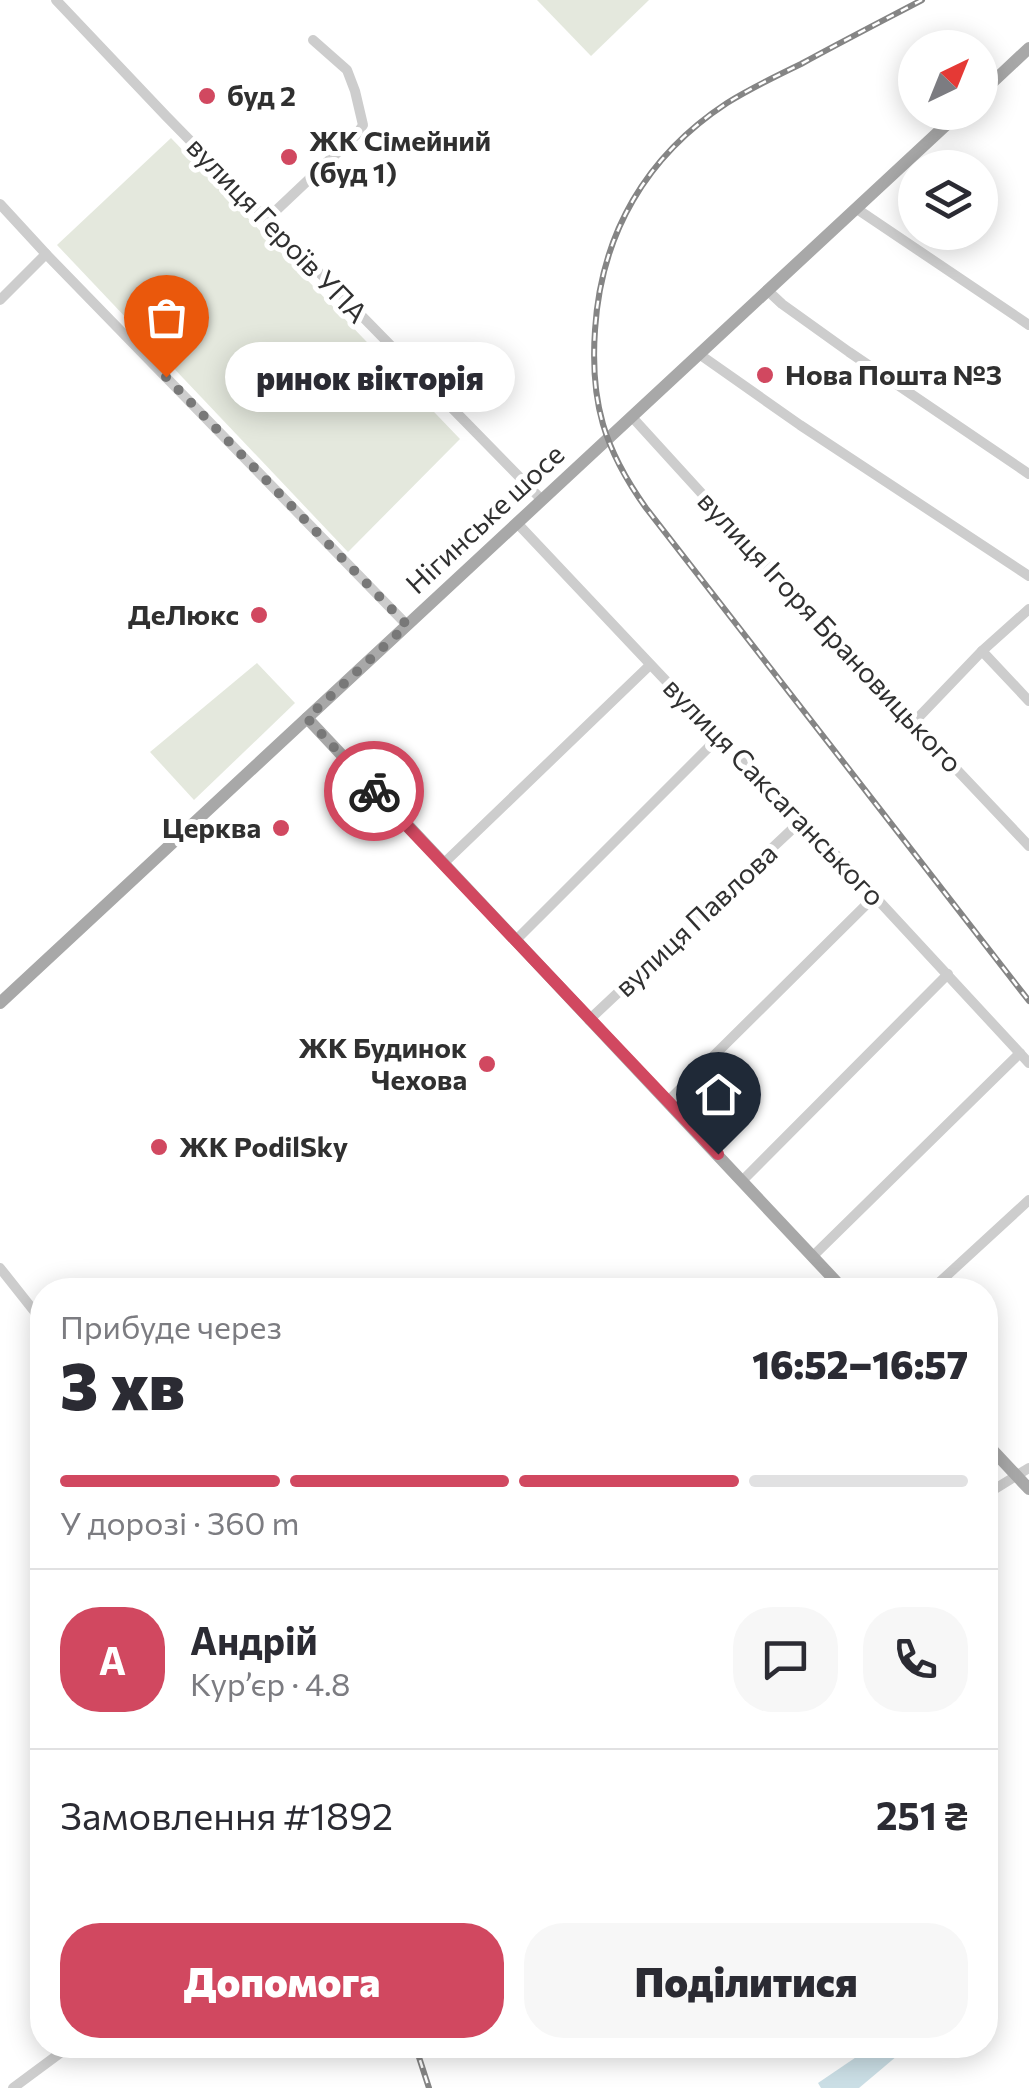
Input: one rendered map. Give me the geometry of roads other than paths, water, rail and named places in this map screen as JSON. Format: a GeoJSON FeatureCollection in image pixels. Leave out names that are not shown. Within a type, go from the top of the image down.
{"type":"FeatureCollection","features":[{"type":"Feature","properties":{"kind":"main road"},"geometry":{"type":"LineString","coordinates":[[998,77],[1029,48]]}},
{"type":"Feature","properties":{"kind":"main road","name":"Нігинське шосе"},"geometry":{"type":"LineString","coordinates":[[0,1002],[941,130]]}},
{"type":"Feature","properties":{"kind":"main road"},"geometry":{"type":"LineString","coordinates":[[307,718],[833,1278]]}},
{"type":"Feature","properties":{"kind":"main road"},"geometry":{"type":"LineString","coordinates":[[998,1452],[1023,1472],[1029,1489]]}},
{"type":"Feature","properties":{"kind":"street","name":"вулиця Героїв УПА"},"geometry":{"type":"LineString","coordinates":[[56,0],[542,500]]}},
{"type":"Feature","properties":{"kind":"street"},"geometry":{"type":"LineString","coordinates":[[267,219],[363,125],[356,91],[346,70],[313,40]]}},
{"type":"Feature","properties":{"kind":"street"},"geometry":{"type":"LineString","coordinates":[[0,204],[407,625]]}},
{"type":"Feature","properties":{"kind":"street"},"geometry":{"type":"LineString","coordinates":[[857,208],[1029,324]]}},
{"type":"Feature","properties":{"kind":"street"},"geometry":{"type":"LineString","coordinates":[[0,300],[46,254]]}},
{"type":"Feature","properties":{"kind":"street"},"geometry":{"type":"LineString","coordinates":[[767,290],[850,352],[1029,474]]}},
{"type":"Feature","properties":{"kind":"street"},"geometry":{"type":"LineString","coordinates":[[699,354],[1029,576]]}},
{"type":"Feature","properties":{"kind":"street","name":"вулиця Ігоря Брановицького"},"geometry":{"type":"LineString","coordinates":[[632,416],[1029,846]]}},
{"type":"Feature","properties":{"kind":"street","name":"вулиця Саксаганського"},"geometry":{"type":"LineString","coordinates":[[517,523],[719,737],[803,819],[1029,1062]]}},
{"type":"Feature","properties":{"kind":"street"},"geometry":{"type":"LineString","coordinates":[[913,723],[982,651],[1029,610]]}},
{"type":"Feature","properties":{"kind":"street"},"geometry":{"type":"LineString","coordinates":[[982,651],[1029,701]]}},
{"type":"Feature","properties":{"kind":"street"},"geometry":{"type":"LineString","coordinates":[[443,864],[650,665]]}},
{"type":"Feature","properties":{"kind":"street"},"geometry":{"type":"LineString","coordinates":[[515,941],[719,737]]}},
{"type":"Feature","properties":{"kind":"street","name":"вулиця Павлова"},"geometry":{"type":"LineString","coordinates":[[589,1020],[803,819]]}},
{"type":"Feature","properties":{"kind":"street"},"geometry":{"type":"LineString","coordinates":[[668,1102],[875,896]]}},
{"type":"Feature","properties":{"kind":"street"},"geometry":{"type":"LineString","coordinates":[[743,1180],[948,974]]}},
{"type":"Feature","properties":{"kind":"street"},"geometry":{"type":"LineString","coordinates":[[813,1256],[1020,1053]]}},
{"type":"Feature","properties":{"kind":"street"},"geometry":{"type":"LineString","coordinates":[[944,1278],[1029,1200]]}},
{"type":"Feature","properties":{"kind":"street"},"geometry":{"type":"LineString","coordinates":[[0,1268],[30,1305]]}},
{"type":"Feature","properties":{"kind":"street"},"geometry":{"type":"LineString","coordinates":[[998,1487],[1023,1472]]}},
{"type":"Feature","properties":{"kind":"street"},"geometry":{"type":"LineString","coordinates":[[13,2088],[53,2058]]}},
{"type":"Feature","properties":{"kind":"railway"},"geometry":{"type":"LineString","coordinates":[[922,0],[736,98],[673,147],[633,200],[607,261],[595,330],[595,380],[610,445],[646,508],[1029,1001]]}},
{"type":"Feature","properties":{"kind":"railway"},"geometry":{"type":"LineString","coordinates":[[419,2058],[429,2088]]}},
{"type":"Feature","properties":{"kind":"place","name":"буд 2"},"geometry":{"type":"Point","coordinates":[207,96]}},
{"type":"Feature","properties":{"kind":"place","name":"ЖК Сімейний (буд 1)"},"geometry":{"type":"Point","coordinates":[289,157]}},
{"type":"Feature","properties":{"kind":"place","name":"Нова Пошта №3"},"geometry":{"type":"Point","coordinates":[765,375]}},
{"type":"Feature","properties":{"kind":"place","name":"ринок вікторія"},"geometry":{"type":"Point","coordinates":[166,377]}},
{"type":"Feature","properties":{"kind":"place","name":"ДеЛюкс"},"geometry":{"type":"Point","coordinates":[259,615]}},
{"type":"Feature","properties":{"kind":"place","name":"Церква"},"geometry":{"type":"Point","coordinates":[281,828]}},
{"type":"Feature","properties":{"kind":"place","name":"ЖК Будинок Чехова"},"geometry":{"type":"Point","coordinates":[487,1064]}},
{"type":"Feature","properties":{"kind":"place","name":"ЖК PodilSky"},"geometry":{"type":"Point","coordinates":[159,1147]}}]}
